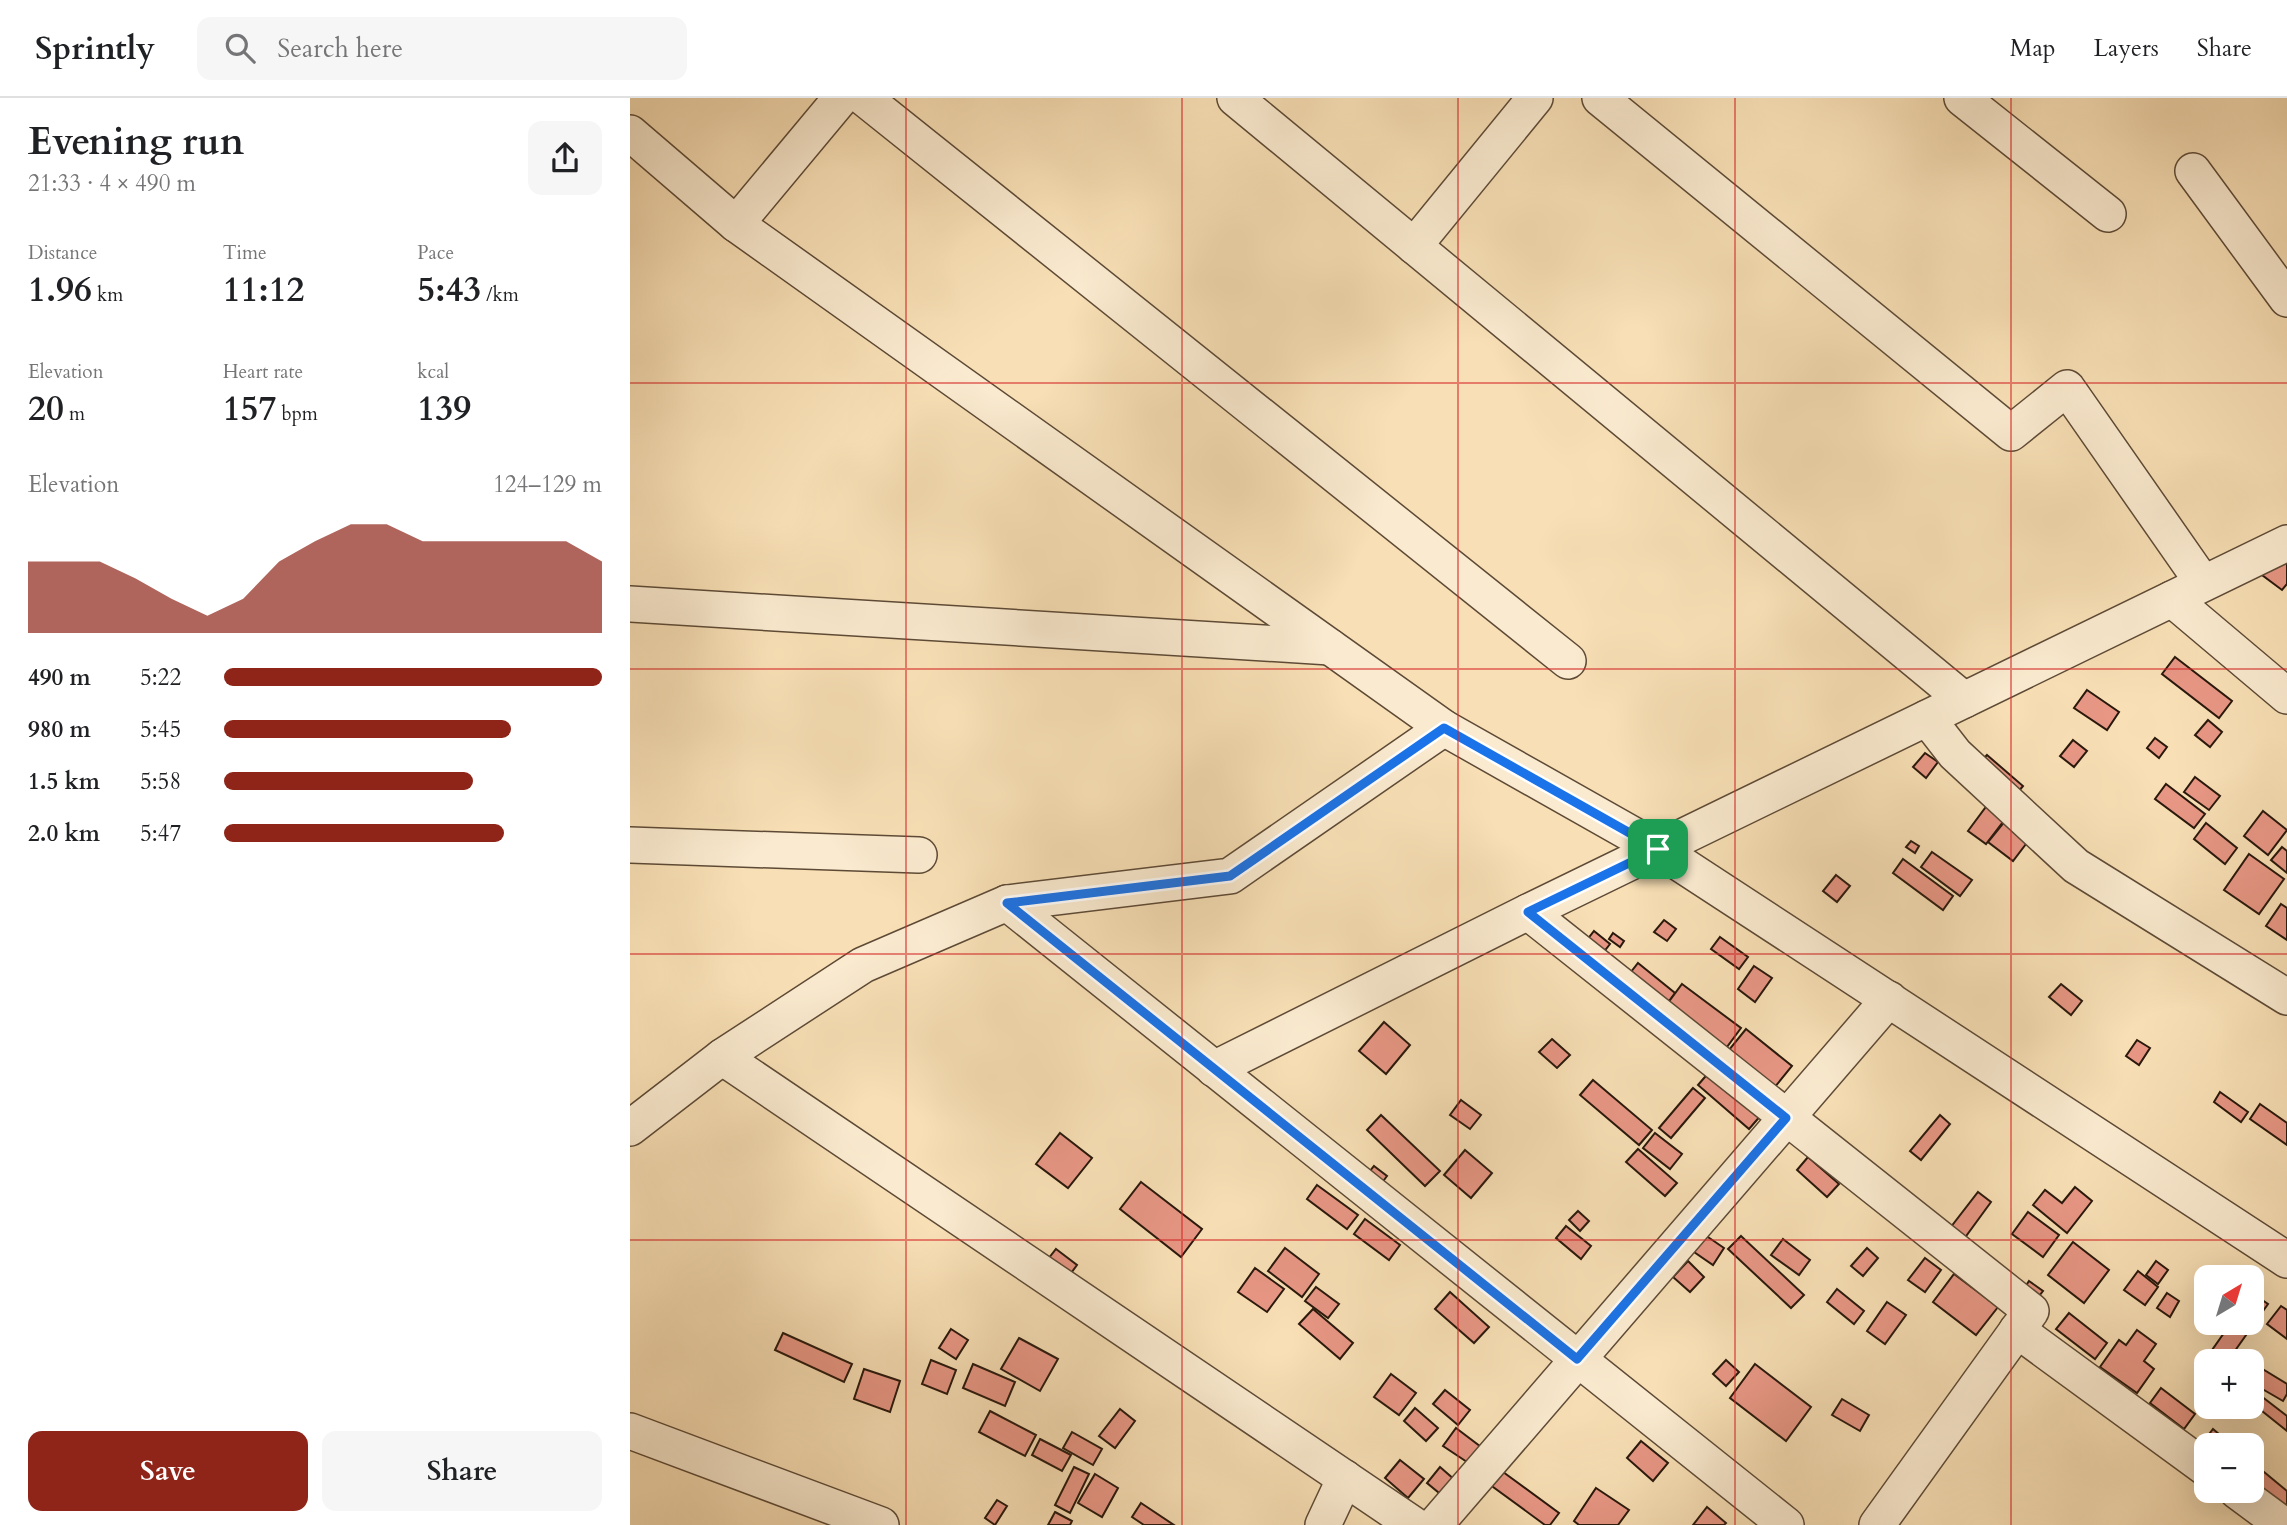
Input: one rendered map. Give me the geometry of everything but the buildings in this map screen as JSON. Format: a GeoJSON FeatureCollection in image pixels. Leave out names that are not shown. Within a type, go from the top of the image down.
{"type":"FeatureCollection","features":[{"type":"Feature","properties":{"kind":"street"},"geometry":{"type":"LineString","coordinates":[[736,224],[841,98]]}},
{"type":"Feature","properties":{"kind":"street"},"geometry":{"type":"LineString","coordinates":[[864,98],[1568,661]]}},
{"type":"Feature","properties":{"kind":"street"},"geometry":{"type":"LineString","coordinates":[[1235,98],[1964,700]]}},
{"type":"Feature","properties":{"kind":"street"},"geometry":{"type":"LineString","coordinates":[[1414,246],[1535,98]]}},
{"type":"Feature","properties":{"kind":"street"},"geometry":{"type":"LineString","coordinates":[[1600,98],[2011,433],[2067,388],[2203,583]]}},
{"type":"Feature","properties":{"kind":"street"},"geometry":{"type":"LineString","coordinates":[[1962,98],[2108,214]]}},
{"type":"Feature","properties":{"kind":"street"},"geometry":{"type":"LineString","coordinates":[[630,134],[736,224],[1444,728],[1658,849],[2287,1260]]}},
{"type":"Feature","properties":{"kind":"street"},"geometry":{"type":"LineString","coordinates":[[2193,171],[2287,299]]}},
{"type":"Feature","properties":{"kind":"street"},"geometry":{"type":"LineString","coordinates":[[1214,1069],[1528,912],[2287,542]]}},
{"type":"Feature","properties":{"kind":"street"},"geometry":{"type":"LineString","coordinates":[[2172,599],[2287,696]]}},
{"type":"Feature","properties":{"kind":"street"},"geometry":{"type":"LineString","coordinates":[[630,604],[1330,647]]}},
{"type":"Feature","properties":{"kind":"street"},"geometry":{"type":"LineString","coordinates":[[1927,718],[1955,754],[2076,866],[2287,997]]}},
{"type":"Feature","properties":{"kind":"street"},"geometry":{"type":"LineString","coordinates":[[630,1128],[722,1057],[863,965],[1007,903],[1230,876],[1444,728]]}},
{"type":"Feature","properties":{"kind":"street"},"geometry":{"type":"LineString","coordinates":[[630,845],[919,855]]}},
{"type":"Feature","properties":{"kind":"street"},"geometry":{"type":"LineString","coordinates":[[1007,903],[1786,1525]]}},
{"type":"Feature","properties":{"kind":"street"},"geometry":{"type":"LineString","coordinates":[[1528,912],[2031,1311],[1877,1525]]}},
{"type":"Feature","properties":{"kind":"street"},"geometry":{"type":"LineString","coordinates":[[1435,1525],[1889,999]]}},
{"type":"Feature","properties":{"kind":"street"},"geometry":{"type":"LineString","coordinates":[[722,1057],[1414,1525]]}},
{"type":"Feature","properties":{"kind":"street"},"geometry":{"type":"LineString","coordinates":[[2017,1330],[2194,1459]]}},
{"type":"Feature","properties":{"kind":"street"},"geometry":{"type":"LineString","coordinates":[[630,1431],[881,1525]]}},
{"type":"Feature","properties":{"kind":"street"},"geometry":{"type":"LineString","coordinates":[[1323,1525],[1345,1478]]}},
{"type":"Feature","properties":{"kind":"street"},"geometry":{"type":"LineString","coordinates":[[2253,1503],[2283,1525]]}},
{"type":"Feature","properties":{"kind":"route"},"geometry":{"type":"LineString","coordinates":[[1444,728],[1658,849],[1528,912],[1786,1118],[1577,1359],[1007,903],[1230,876],[1444,728]]}}]}
